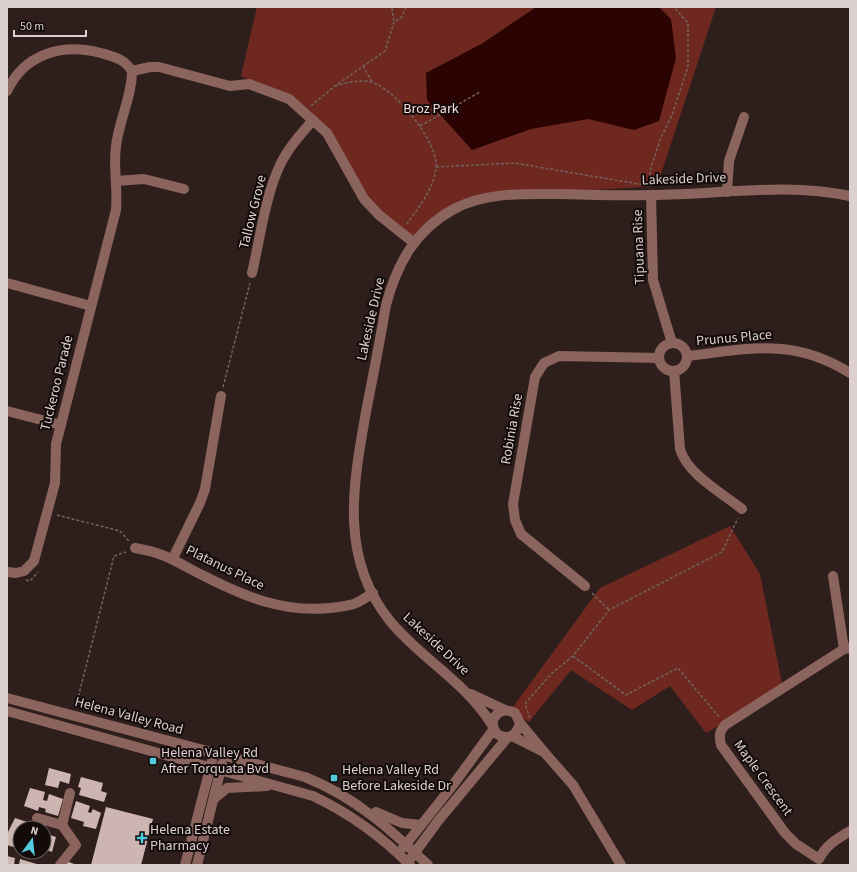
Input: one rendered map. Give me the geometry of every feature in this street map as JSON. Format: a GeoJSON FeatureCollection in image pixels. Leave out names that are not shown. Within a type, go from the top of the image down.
{"type":"FeatureCollection","features":[{"type":"Feature","properties":{"kind":"street"},"geometry":{"type":"LineString","coordinates":[[7,91],[12,81],[30,62],[42,55],[58,50],[87,49],[119,58],[127,63],[132,71],[150,67],[230,86],[249,84],[289,99],[327,133],[334,143],[364,199],[379,215],[413,242]]}},
{"type":"Feature","properties":{"kind":"street","name":"Tuckeroo Parade"},"geometry":{"type":"LineString","coordinates":[[7,572],[16,573],[24,571],[34,561],[55,484],[56,444],[116,210],[117,192],[114,168],[116,143],[132,82],[132,71]]}},
{"type":"Feature","properties":{"kind":"street"},"geometry":{"type":"LineString","coordinates":[[727,192],[729,161],[744,117]]}},
{"type":"Feature","properties":{"kind":"street","name":"Tallow Grove"},"geometry":{"type":"LineString","coordinates":[[252,273],[273,182],[280,164],[291,147],[313,120]]}},
{"type":"Feature","properties":{"kind":"street"},"geometry":{"type":"LineString","coordinates":[[116,181],[144,179],[184,189]]}},
{"type":"Feature","properties":{"kind":"street","name":"Lakeside Drive"},"geometry":{"type":"LineString","coordinates":[[544,752],[509,737],[497,734],[469,694],[406,639],[389,620],[373,593],[361,567],[354,536],[353,505],[357,466],[386,305],[393,279],[413,242],[434,222],[453,209],[473,201],[504,194],[802,190],[833,192],[850,196]]}},
{"type":"Feature","properties":{"kind":"street","name":"Tipuana Rise"},"geometry":{"type":"LineString","coordinates":[[651,191],[653,280],[672,343]]}},
{"type":"Feature","properties":{"kind":"street"},"geometry":{"type":"LineString","coordinates":[[7,283],[92,306]]}},
{"type":"Feature","properties":{"kind":"street"},"geometry":{"type":"LineString","coordinates":[[672,343],[682,346],[687,356],[684,366],[674,371],[664,368],[659,358],[662,348],[672,343]]}},
{"type":"Feature","properties":{"kind":"street","name":"Prunus Place"},"geometry":{"type":"LineString","coordinates":[[687,356],[777,348],[818,356],[850,373]]}},
{"type":"Feature","properties":{"kind":"street","name":"Robinia Rise"},"geometry":{"type":"LineString","coordinates":[[585,586],[522,534],[514,520],[513,504],[535,377],[544,363],[559,356],[659,358]]}},
{"type":"Feature","properties":{"kind":"street"},"geometry":{"type":"LineString","coordinates":[[674,371],[682,457],[692,470],[742,509]]}},
{"type":"Feature","properties":{"kind":"street"},"geometry":{"type":"LineString","coordinates":[[173,558],[200,503],[205,489],[221,396]]}},
{"type":"Feature","properties":{"kind":"street"},"geometry":{"type":"LineString","coordinates":[[7,411],[61,425]]}},
{"type":"Feature","properties":{"kind":"street","name":"Platanus Place"},"geometry":{"type":"LineString","coordinates":[[135,548],[161,553],[238,593],[263,602],[284,607],[306,609],[342,606],[354,604],[373,593]]}},
{"type":"Feature","properties":{"kind":"street"},"geometry":{"type":"LineString","coordinates":[[833,576],[847,648]]}},
{"type":"Feature","properties":{"kind":"street","name":"Maple Crescent"},"geometry":{"type":"LineString","coordinates":[[847,648],[725,725],[720,731],[719,738],[721,745],[785,833],[796,844],[819,859],[830,843],[850,831]]}},
{"type":"Feature","properties":{"kind":"street","name":"Lakeside Drive"},"geometry":{"type":"LineString","coordinates":[[469,694],[515,713],[520,723],[573,785],[621,865]]}},
{"type":"Feature","properties":{"kind":"street","name":"Helena Valley Road"},"geometry":{"type":"LineString","coordinates":[[7,698],[305,777],[333,789],[358,804],[406,844],[428,865]]}},
{"type":"Feature","properties":{"kind":"street"},"geometry":{"type":"LineString","coordinates":[[398,854],[493,727],[493,718],[498,712],[505,710]]}},
{"type":"Feature","properties":{"kind":"street","name":"Helena Valley Road"},"geometry":{"type":"LineString","coordinates":[[7,711],[313,796],[335,807],[365,827],[409,864]]}},
{"type":"Feature","properties":{"kind":"street"},"geometry":{"type":"LineString","coordinates":[[409,864],[438,821],[509,737],[518,731],[520,723]]}},
{"type":"Feature","properties":{"kind":"street"},"geometry":{"type":"LineString","coordinates":[[185,865],[210,767],[219,755]]}},
{"type":"Feature","properties":{"kind":"street"},"geometry":{"type":"LineString","coordinates":[[197,865],[221,770],[219,755]]}},
{"type":"Feature","properties":{"kind":"street"},"geometry":{"type":"LineString","coordinates":[[215,798],[227,788],[277,786]]}},
{"type":"Feature","properties":{"kind":"street"},"geometry":{"type":"LineString","coordinates":[[62,825],[70,793]]}},
{"type":"Feature","properties":{"kind":"street"},"geometry":{"type":"LineString","coordinates":[[358,804],[402,823],[421,825]]}},
{"type":"Feature","properties":{"kind":"street"},"geometry":{"type":"LineString","coordinates":[[37,818],[62,825],[76,844],[60,865]]}},
{"type":"Feature","properties":{"kind":"path"},"geometry":{"type":"LineString","coordinates":[[394,22],[402,17],[406,7]]}},
{"type":"Feature","properties":{"kind":"path"},"geometry":{"type":"LineString","coordinates":[[436,167],[514,162],[651,191],[650,171],[660,140],[672,115],[688,67],[688,23],[674,7]]}},
{"type":"Feature","properties":{"kind":"path"},"geometry":{"type":"LineString","coordinates":[[305,112],[335,86],[385,51],[394,22],[392,8]]}},
{"type":"Feature","properties":{"kind":"path"},"geometry":{"type":"LineString","coordinates":[[363,66],[372,82]]}},
{"type":"Feature","properties":{"kind":"path"},"geometry":{"type":"LineString","coordinates":[[335,86],[360,81],[372,82],[392,94],[414,117],[430,142],[436,167],[430,191],[401,232]]}},
{"type":"Feature","properties":{"kind":"path"},"geometry":{"type":"LineString","coordinates":[[420,126],[480,92]]}},
{"type":"Feature","properties":{"kind":"path"},"geometry":{"type":"LineString","coordinates":[[221,396],[252,273]]}},
{"type":"Feature","properties":{"kind":"path"},"geometry":{"type":"LineString","coordinates":[[529,732],[532,727],[525,704],[552,674],[573,656],[609,610],[722,552],[742,509]]}},
{"type":"Feature","properties":{"kind":"path"},"geometry":{"type":"LineString","coordinates":[[47,512],[120,531],[135,548],[114,556],[74,715]]}},
{"type":"Feature","properties":{"kind":"path"},"geometry":{"type":"LineString","coordinates":[[585,586],[609,610]]}},
{"type":"Feature","properties":{"kind":"path"},"geometry":{"type":"LineString","coordinates":[[573,656],[626,695],[678,668],[725,725]]}},
{"type":"Feature","properties":{"kind":"green space","name":"Broz Park"},"geometry":{"type":"Polygon","coordinates":[[[257,7],[716,7],[657,186],[532,194],[473,201],[413,242],[379,215],[334,143],[289,99],[241,76],[257,7]]]}},
{"type":"Feature","properties":{"kind":"green space"},"geometry":{"type":"Polygon","coordinates":[[[730,526],[760,574],[783,688],[706,733],[670,686],[632,710],[571,670],[529,722],[510,711],[600,588],[730,526]]]}},
{"type":"Feature","properties":{"kind":"shaded area"},"geometry":{"type":"Polygon","coordinates":[[[536,7],[659,7],[671,19],[676,58],[659,121],[634,130],[588,119],[531,129],[472,150],[427,100],[426,73],[483,43],[536,7]]]}},
{"type":"Feature","properties":{"kind":"building"},"geometry":{"type":"Polygon","coordinates":[[[49,768],[71,774],[69,784],[60,781],[58,788],[45,785],[49,768]]]}},
{"type":"Feature","properties":{"kind":"building"},"geometry":{"type":"Polygon","coordinates":[[[81,777],[103,783],[101,791],[107,793],[104,802],[79,795],[81,788],[78,787],[81,777]]]}},
{"type":"Feature","properties":{"kind":"building"},"geometry":{"type":"Polygon","coordinates":[[[30,788],[45,792],[43,800],[47,801],[49,794],[63,799],[58,816],[45,812],[46,809],[39,807],[38,811],[24,806],[30,788]]]}},
{"type":"Feature","properties":{"kind":"building"},"geometry":{"type":"Polygon","coordinates":[[[76,801],[90,806],[88,812],[91,813],[93,809],[101,813],[96,829],[83,826],[84,822],[71,818],[76,801]]]}},
{"type":"Feature","properties":{"kind":"building"},"geometry":{"type":"Polygon","coordinates":[[[106,807],[153,819],[141,865],[91,865],[106,807]]]}},
{"type":"Feature","properties":{"kind":"building"},"geometry":{"type":"Polygon","coordinates":[[[12,824],[12,847],[7,845],[7,834],[12,824]]]}},
{"type":"Feature","properties":{"kind":"building"},"geometry":{"type":"Polygon","coordinates":[[[52,836],[56,837],[52,852],[52,836]]]}},
{"type":"Feature","properties":{"kind":"building"},"geometry":{"type":"Polygon","coordinates":[[[7,856],[12,857],[12,860],[15,860],[14,865],[7,865],[7,856]]]}},
{"type":"Feature","properties":{"kind":"building"},"geometry":{"type":"Polygon","coordinates":[[[20,860],[23,860],[40,865],[19,865],[20,860]]]}},
{"type":"Feature","properties":{"kind":"building"},"geometry":{"type":"Polygon","coordinates":[[[66,861],[77,865],[65,865],[66,861]]]}},
{"type":"Feature","properties":{"kind":"place","name":"Helena Valley Rd After Torquata Bvd"},"geometry":{"type":"Point","coordinates":[153,761]}},
{"type":"Feature","properties":{"kind":"place","name":"Helena Valley Rd Before Lakeside Dr"},"geometry":{"type":"Point","coordinates":[334,778]}},
{"type":"Feature","properties":{"kind":"place","name":"Helena Estate Pharmacy"},"geometry":{"type":"Point","coordinates":[142,838]}}]}
